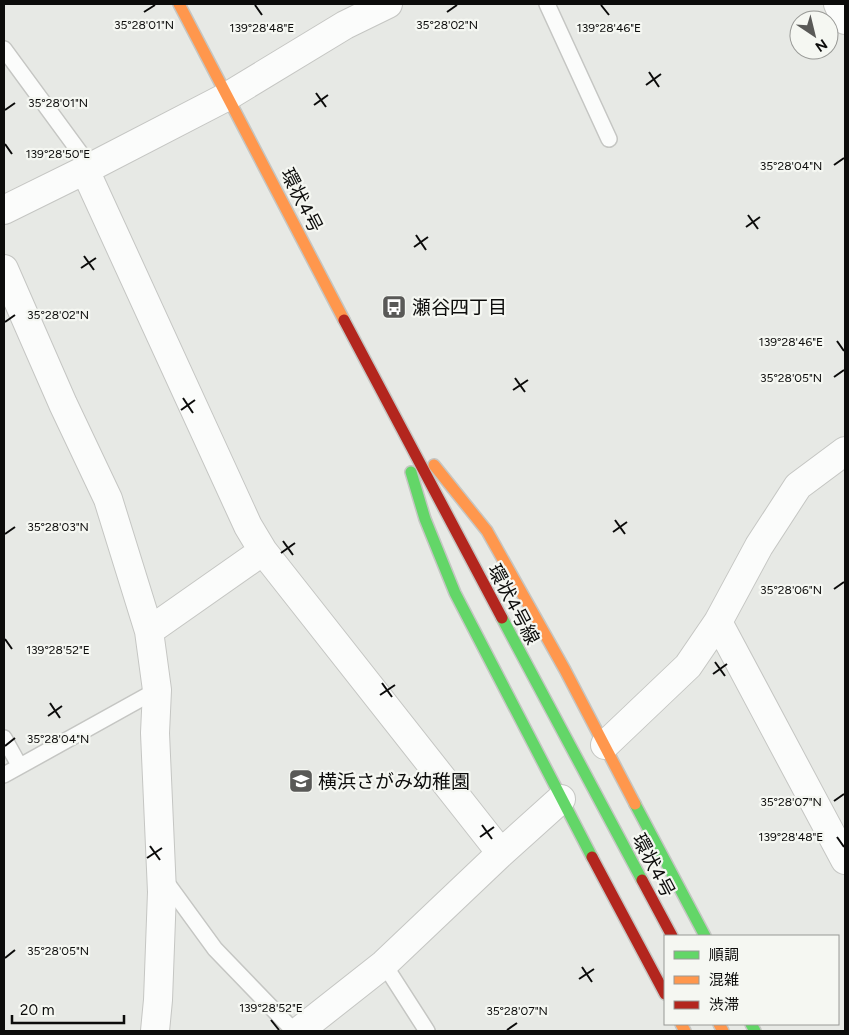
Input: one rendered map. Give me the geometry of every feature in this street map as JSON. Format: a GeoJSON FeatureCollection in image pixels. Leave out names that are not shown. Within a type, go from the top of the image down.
{"type":"FeatureCollection","features":[{"type":"Feature","properties":{"kind":"main road","name":"環状4号"},"geometry":{"type":"LineString","coordinates":[[179,4],[393,413]]}},
{"type":"Feature","properties":{"kind":"main road"},"geometry":{"type":"LineString","coordinates":[[393,413],[487,531],[566,670],[704,935]]}},
{"type":"Feature","properties":{"kind":"main road"},"geometry":{"type":"LineString","coordinates":[[393,413],[425,519],[455,592],[561,799],[664,992]]}},
{"type":"Feature","properties":{"kind":"main road","name":"環状4号線"},"geometry":{"type":"LineString","coordinates":[[393,413],[605,811]]}},
{"type":"Feature","properties":{"kind":"main road","name":"環状4号"},"geometry":{"type":"LineString","coordinates":[[605,811],[671,935]]}},
{"type":"Feature","properties":{"kind":"street"},"geometry":{"type":"LineString","coordinates":[[4,210],[228,96],[345,25],[388,4]]}},
{"type":"Feature","properties":{"kind":"street"},"geometry":{"type":"LineString","coordinates":[[838,4],[845,20]]}},
{"type":"Feature","properties":{"kind":"street"},"geometry":{"type":"LineString","coordinates":[[85,170],[248,526],[263,550],[501,853]]}},
{"type":"Feature","properties":{"kind":"street"},"geometry":{"type":"LineString","coordinates":[[4,269],[63,404],[108,499],[149,631],[157,690],[155,733],[161,875],[158,1000],[155,1031]]}},
{"type":"Feature","properties":{"kind":"street"},"geometry":{"type":"LineString","coordinates":[[605,745],[688,666],[718,622],[759,546],[798,486],[845,451]]}},
{"type":"Feature","properties":{"kind":"street"},"geometry":{"type":"LineString","coordinates":[[149,631],[263,550]]}},
{"type":"Feature","properties":{"kind":"street"},"geometry":{"type":"LineString","coordinates":[[718,622],[845,860]]}},
{"type":"Feature","properties":{"kind":"street"},"geometry":{"type":"LineString","coordinates":[[299,1031],[384,964],[561,799]]}},
{"type":"Feature","properties":{"kind":"lane"},"geometry":{"type":"LineString","coordinates":[[547,4],[609,139]]}},
{"type":"Feature","properties":{"kind":"lane"},"geometry":{"type":"LineString","coordinates":[[4,49],[81,154],[85,170]]}},
{"type":"Feature","properties":{"kind":"lane"},"geometry":{"type":"LineString","coordinates":[[4,775],[157,690]]}},
{"type":"Feature","properties":{"kind":"lane"},"geometry":{"type":"LineString","coordinates":[[4,738],[19,765]]}},
{"type":"Feature","properties":{"kind":"lane"},"geometry":{"type":"LineString","coordinates":[[161,875],[216,950],[294,1031]]}},
{"type":"Feature","properties":{"kind":"lane"},"geometry":{"type":"LineString","coordinates":[[384,964],[427,1031]]}},
{"type":"Feature","properties":{"kind":"traffic: fast"},"geometry":{"type":"LineString","coordinates":[[411,472],[425,519],[455,593],[592,857]]}},
{"type":"Feature","properties":{"kind":"traffic: fast"},"geometry":{"type":"LineString","coordinates":[[502,618],[642,880]]}},
{"type":"Feature","properties":{"kind":"traffic: fast"},"geometry":{"type":"LineString","coordinates":[[635,804],[704,935]]}},
{"type":"Feature","properties":{"kind":"traffic: fast"},"geometry":{"type":"LineString","coordinates":[[752,1025],[755,1031]]}},
{"type":"Feature","properties":{"kind":"traffic: slow"},"geometry":{"type":"LineString","coordinates":[[179,4],[344,320]]}},
{"type":"Feature","properties":{"kind":"traffic: slow"},"geometry":{"type":"LineString","coordinates":[[434,465],[487,531],[565,670],[635,804]]}},
{"type":"Feature","properties":{"kind":"traffic: slow"},"geometry":{"type":"LineString","coordinates":[[682,1025],[685,1031]]}},
{"type":"Feature","properties":{"kind":"traffic: slow"},"geometry":{"type":"LineString","coordinates":[[720,1025],[723,1031]]}},
{"type":"Feature","properties":{"kind":"traffic: jam"},"geometry":{"type":"LineString","coordinates":[[344,320],[502,618]]}},
{"type":"Feature","properties":{"kind":"traffic: jam"},"geometry":{"type":"LineString","coordinates":[[592,857],[664,992]]}},
{"type":"Feature","properties":{"kind":"traffic: jam"},"geometry":{"type":"LineString","coordinates":[[642,880],[671,935]]}},
{"type":"Feature","properties":{"kind":"place","name":"瀬谷四丁目"},"geometry":{"type":"Point","coordinates":[394,307]}},
{"type":"Feature","properties":{"kind":"place","name":"横浜さがみ幼稚園"},"geometry":{"type":"Point","coordinates":[301,781]}}]}
